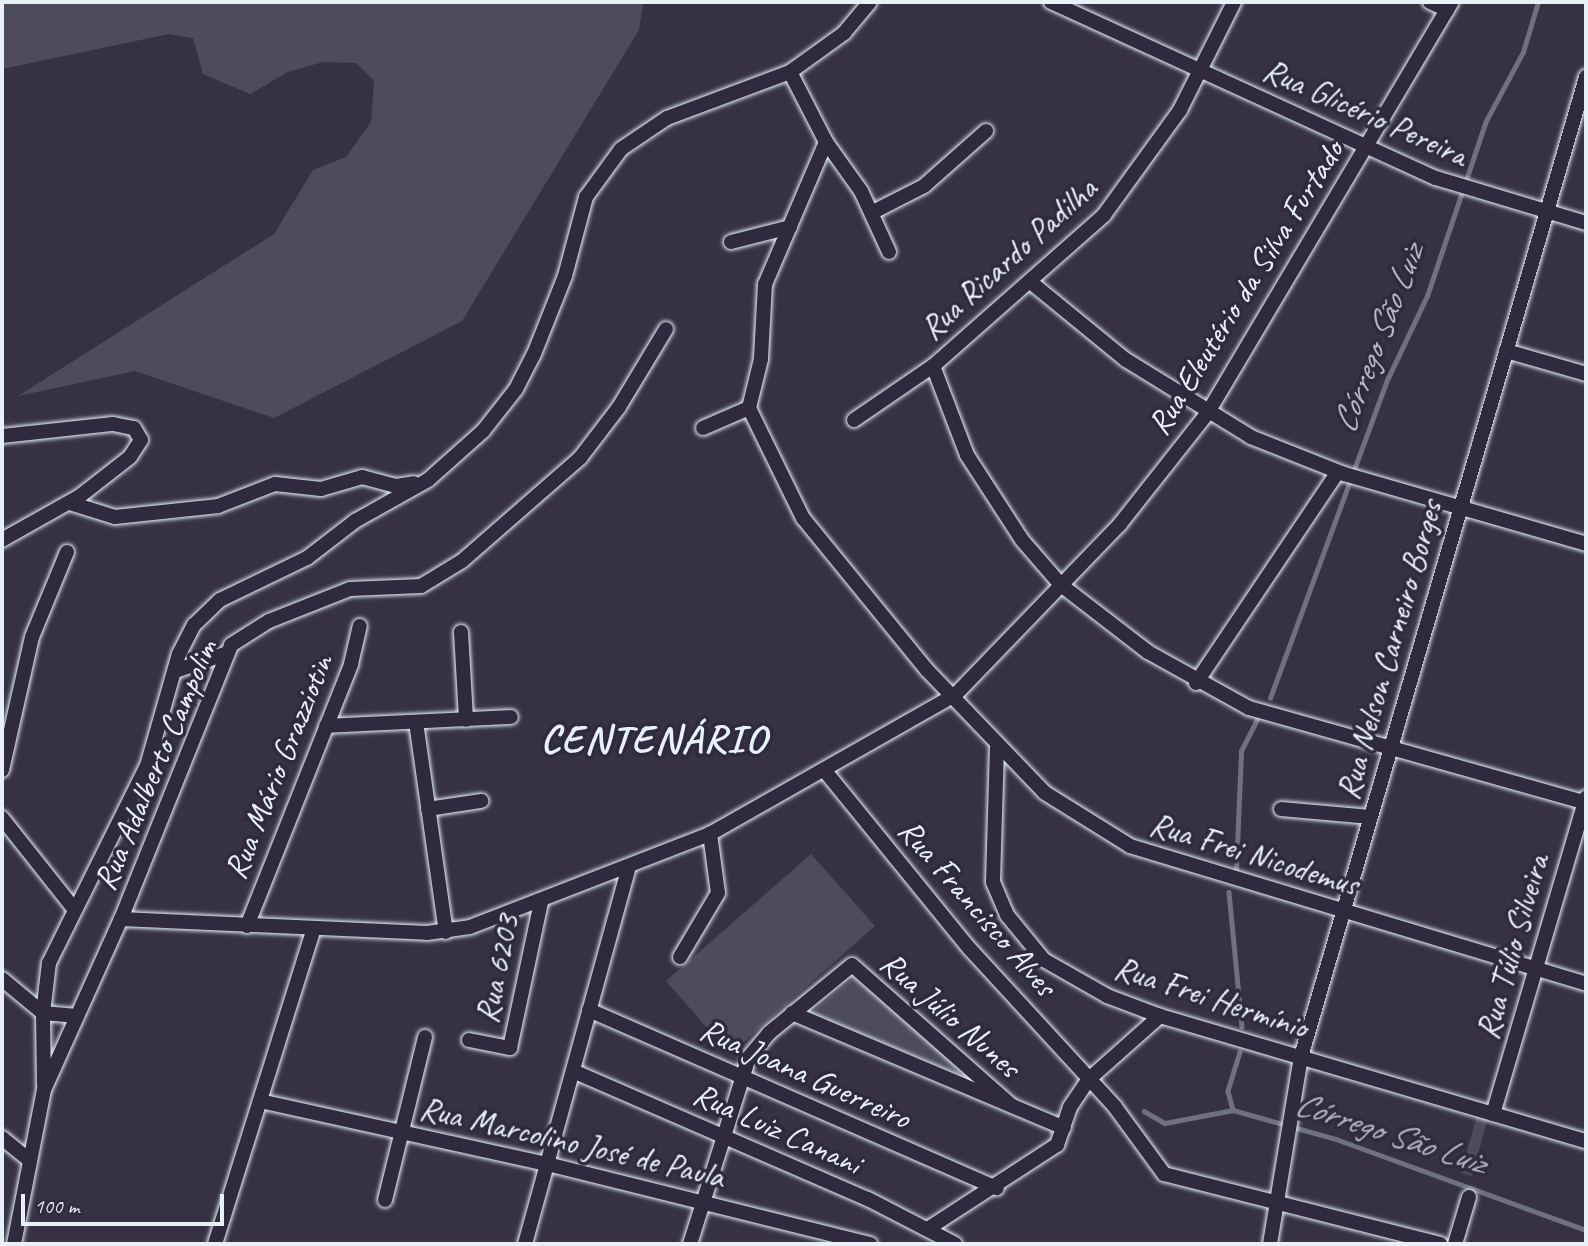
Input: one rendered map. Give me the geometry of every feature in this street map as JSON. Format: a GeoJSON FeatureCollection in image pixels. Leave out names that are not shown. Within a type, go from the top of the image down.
{"type":"FeatureCollection","features":[{"type":"Feature","properties":{"kind":"street"},"geometry":{"type":"LineString","coordinates":[[13,1244],[44,1090],[43,1013],[49,963],[147,766],[174,671],[194,625],[220,600],[307,558],[355,521],[428,480],[483,431],[516,388],[552,311],[586,197],[603,170],[621,149],[667,118],[790,72],[844,33],[870,2]]}},
{"type":"Feature","properties":{"kind":"street","name":"Rua Glicério Pereira"},"geometry":{"type":"LineString","coordinates":[[1051,2],[1451,184],[1586,223]]}},
{"type":"Feature","properties":{"kind":"street","name":"Rua Ricardo Padilha"},"geometry":{"type":"LineString","coordinates":[[854,420],[933,366],[1032,284],[1133,181],[1200,71],[1234,2]]}},
{"type":"Feature","properties":{"kind":"street"},"geometry":{"type":"LineString","coordinates":[[1430,2],[1450,6]]}},
{"type":"Feature","properties":{"kind":"street","name":"Rua Eleutério da Silva Furtado"},"geometry":{"type":"LineString","coordinates":[[121,919],[314,929],[446,932],[541,902],[710,834],[955,695],[1119,524],[1207,414],[1450,6]]}},
{"type":"Feature","properties":{"kind":"street"},"geometry":{"type":"LineString","coordinates":[[790,72],[827,142],[873,212],[889,252]]}},
{"type":"Feature","properties":{"kind":"street","name":"Rua Nelson Carneiro Borges"},"geometry":{"type":"LineString","coordinates":[[1270,1244],[1274,1201],[1301,1058],[1586,77]]}},
{"type":"Feature","properties":{"kind":"street"},"geometry":{"type":"LineString","coordinates":[[873,212],[924,186],[986,131]]}},
{"type":"Feature","properties":{"kind":"street"},"geometry":{"type":"LineString","coordinates":[[702,428],[749,408],[761,359],[764,292],[827,142]]}},
{"type":"Feature","properties":{"kind":"street"},"geometry":{"type":"LineString","coordinates":[[731,242],[790,227]]}},
{"type":"Feature","properties":{"kind":"street"},"geometry":{"type":"LineString","coordinates":[[1032,284],[1126,360],[1207,414],[1341,473],[1586,544]]}},
{"type":"Feature","properties":{"kind":"street","name":"Rua Adalberto Campolim"},"geometry":{"type":"LineString","coordinates":[[121,919],[225,654],[255,628],[350,589],[421,586],[462,561],[580,458],[619,407],[666,329]]}},
{"type":"Feature","properties":{"kind":"street"},"geometry":{"type":"LineString","coordinates":[[1506,351],[1586,374]]}},
{"type":"Feature","properties":{"kind":"street"},"geometry":{"type":"LineString","coordinates":[[933,366],[953,427],[981,481],[1061,585],[1108,625],[1196,682],[1249,708],[1586,801]]}},
{"type":"Feature","properties":{"kind":"street","name":"Rua Frei Nicodemus"},"geometry":{"type":"LineString","coordinates":[[749,408],[811,529],[926,670],[955,695],[997,747],[1045,793],[1102,833],[1171,861],[1586,984]]}},
{"type":"Feature","properties":{"kind":"street"},"geometry":{"type":"LineString","coordinates":[[2,436],[113,425],[139,432],[138,449],[70,503],[2,540]]}},
{"type":"Feature","properties":{"kind":"street"},"geometry":{"type":"LineString","coordinates":[[1196,682],[1341,473]]}},
{"type":"Feature","properties":{"kind":"street"},"geometry":{"type":"LineString","coordinates":[[70,503],[115,517],[218,506],[275,484],[321,489],[362,477],[396,486],[428,480]]}},
{"type":"Feature","properties":{"kind":"street"},"geometry":{"type":"LineString","coordinates":[[2,771],[37,620],[67,552]]}},
{"type":"Feature","properties":{"kind":"street","name":"Rua Mário Grazziotin"},"geometry":{"type":"LineString","coordinates":[[247,926],[326,726],[360,626]]}},
{"type":"Feature","properties":{"kind":"street"},"geometry":{"type":"LineString","coordinates":[[461,632],[466,720]]}},
{"type":"Feature","properties":{"kind":"street"},"geometry":{"type":"LineString","coordinates":[[174,671],[225,654]]}},
{"type":"Feature","properties":{"kind":"street"},"geometry":{"type":"LineString","coordinates":[[326,726],[511,717]]}},
{"type":"Feature","properties":{"kind":"street"},"geometry":{"type":"LineString","coordinates":[[416,722],[446,932]]}},
{"type":"Feature","properties":{"kind":"street","name":"Rua Frei Hermínio"},"geometry":{"type":"LineString","coordinates":[[997,747],[991,859],[993,882],[1007,915],[1044,960],[1064,973],[1160,1016],[1586,1141]]}},
{"type":"Feature","properties":{"kind":"street","name":"Rua Francisco Alves"},"geometry":{"type":"LineString","coordinates":[[825,771],[969,948],[1089,1079],[1164,1174],[1440,1244]]}},
{"type":"Feature","properties":{"kind":"street"},"geometry":{"type":"LineString","coordinates":[[428,808],[481,801]]}},
{"type":"Feature","properties":{"kind":"street","name":"Rua Túlio Silveira"},"geometry":{"type":"LineString","coordinates":[[1493,1114],[1586,801]]}},
{"type":"Feature","properties":{"kind":"street"},"geometry":{"type":"LineString","coordinates":[[1281,809],[1371,817]]}},
{"type":"Feature","properties":{"kind":"street"},"geometry":{"type":"LineString","coordinates":[[2,818],[74,909]]}},
{"type":"Feature","properties":{"kind":"street"},"geometry":{"type":"LineString","coordinates":[[680,957],[718,893],[710,834]]}},
{"type":"Feature","properties":{"kind":"street"},"geometry":{"type":"LineString","coordinates":[[525,1244],[629,867]]}},
{"type":"Feature","properties":{"kind":"street","name":"Rua 6203"},"geometry":{"type":"LineString","coordinates":[[469,1040],[510,1048],[541,902]]}},
{"type":"Feature","properties":{"kind":"street"},"geometry":{"type":"LineString","coordinates":[[44,1090],[121,919]]}},
{"type":"Feature","properties":{"kind":"street"},"geometry":{"type":"LineString","coordinates":[[215,1244],[314,929]]}},
{"type":"Feature","properties":{"kind":"street","name":"Rua Júlio Nunes"},"geometry":{"type":"LineString","coordinates":[[792,1013],[852,965],[1012,1106]]}},
{"type":"Feature","properties":{"kind":"street"},"geometry":{"type":"LineString","coordinates":[[2,979],[43,1013],[77,1016]]}},
{"type":"Feature","properties":{"kind":"street","name":"Rua Joana Guerreiro"},"geometry":{"type":"LineString","coordinates":[[589,1010],[997,1188]]}},
{"type":"Feature","properties":{"kind":"street"},"geometry":{"type":"LineString","coordinates":[[690,1244],[740,1074],[757,1046],[792,1013],[1064,1128]]}},
{"type":"Feature","properties":{"kind":"street"},"geometry":{"type":"LineString","coordinates":[[929,1228],[997,1188],[1057,1145],[1070,1107],[1089,1079],[1160,1016]]}},
{"type":"Feature","properties":{"kind":"street"},"geometry":{"type":"LineString","coordinates":[[386,1200],[425,1037]]}},
{"type":"Feature","properties":{"kind":"street","name":"Rua Luiz Canani"},"geometry":{"type":"LineString","coordinates":[[573,1071],[929,1228],[955,1244]]}},
{"type":"Feature","properties":{"kind":"street","name":"Rua Marcolino José de Paula"},"geometry":{"type":"LineString","coordinates":[[260,1101],[547,1164],[870,1244]]}},
{"type":"Feature","properties":{"kind":"street"},"geometry":{"type":"LineString","coordinates":[[2,1138],[30,1161]]}},
{"type":"Feature","properties":{"kind":"street"},"geometry":{"type":"LineString","coordinates":[[1455,1244],[1469,1197]]}},
{"type":"Feature","properties":{"kind":"shaded area"},"geometry":{"type":"Polygon","coordinates":[[[2,2],[643,2],[639,30],[462,321],[274,418],[135,371],[18,396],[274,234],[313,170],[346,157],[371,122],[374,81],[356,63],[323,62],[288,72],[250,94],[203,74],[193,38],[169,34],[2,69],[2,2]]]}},
{"type":"Feature","properties":{"kind":"shaded area"},"geometry":{"type":"Polygon","coordinates":[[[811,854],[875,926],[730,1054],[666,981],[811,854]]]}},
{"type":"Feature","properties":{"kind":"shaded area"},"geometry":{"type":"Polygon","coordinates":[[[856,976],[961,1068],[959,1074],[811,1013],[856,976]]]}},
{"type":"Feature","properties":{"kind":"shaded area"},"geometry":{"type":"Polygon","coordinates":[[[1477,1115],[1488,1118],[1472,1176],[1461,1173],[1477,1115]]]}},
{"type":"Feature","properties":{"kind":"waterway","name":"Córrego São Luiz"},"geometry":{"type":"LineString","coordinates":[[1270,698],[1388,378],[1427,296],[1486,121],[1523,52],[1538,2]]}},
{"type":"Feature","properties":{"kind":"waterway","name":"Córrego São Luiz"},"geometry":{"type":"LineString","coordinates":[[1236,871],[1241,751],[1258,718]]}},
{"type":"Feature","properties":{"kind":"waterway","name":"Córrego São Luiz"},"geometry":{"type":"LineString","coordinates":[[1229,892],[1242,1026]]}},
{"type":"Feature","properties":{"kind":"waterway","name":"Córrego São Luiz"},"geometry":{"type":"LineString","coordinates":[[1240,1052],[1228,1091],[1233,1110],[1336,1139],[1586,1230]]}},
{"type":"Feature","properties":{"kind":"waterway"},"geometry":{"type":"LineString","coordinates":[[1144,1111],[1165,1123],[1233,1110]]}},
{"type":"Feature","properties":{"kind":"district","name":"CENTENÁRIO"},"geometry":{"type":"Point","coordinates":[654,739]}}]}
